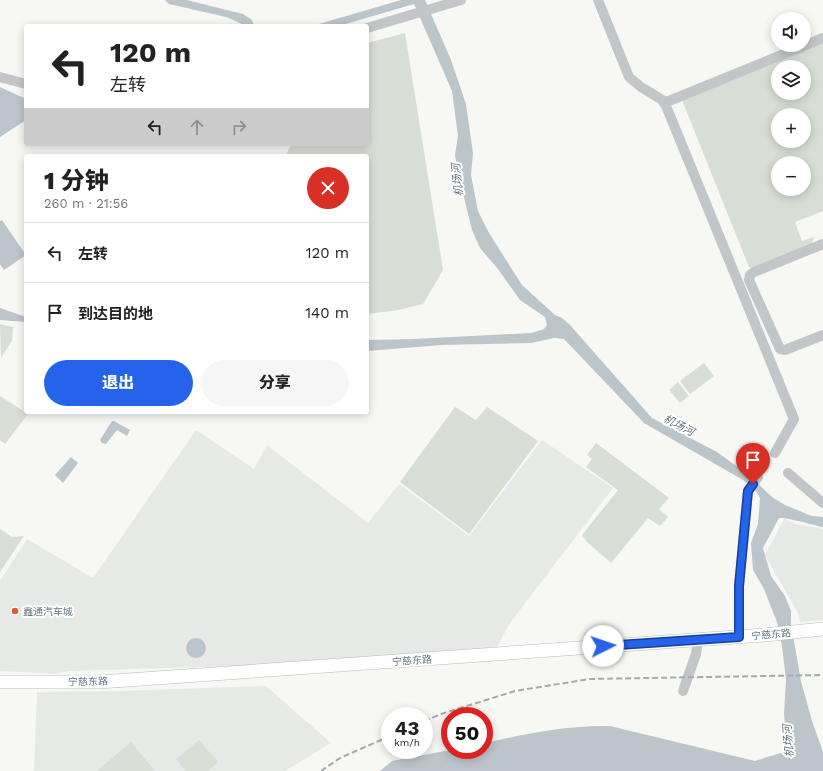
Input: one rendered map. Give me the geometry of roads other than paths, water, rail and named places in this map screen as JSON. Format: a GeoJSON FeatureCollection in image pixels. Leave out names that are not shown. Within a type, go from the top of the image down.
{"type":"FeatureCollection","features":[{"type":"Feature","properties":{"kind":"main road","name":"宁慈东路"},"geometry":{"type":"LineString","coordinates":[[0,682],[99,682],[739,637],[819,629]]}},
{"type":"Feature","properties":{"kind":"street"},"geometry":{"type":"LineString","coordinates":[[369,27],[461,0]]}},
{"type":"Feature","properties":{"kind":"street"},"geometry":{"type":"LineString","coordinates":[[598,0],[629,77],[664,103],[794,419],[775,453]]}},
{"type":"Feature","properties":{"kind":"street"},"geometry":{"type":"LineString","coordinates":[[664,103],[823,38]]}},
{"type":"Feature","properties":{"kind":"street"},"geometry":{"type":"LineString","coordinates":[[0,77],[24,83]]}},
{"type":"Feature","properties":{"kind":"street"},"geometry":{"type":"LineString","coordinates":[[823,244],[754,272],[750,275],[749,280],[780,349],[785,350],[823,335]]}},
{"type":"Feature","properties":{"kind":"street"},"geometry":{"type":"LineString","coordinates":[[788,472],[823,504]]}},
{"type":"Feature","properties":{"kind":"street"},"geometry":{"type":"LineString","coordinates":[[739,637],[739,586],[748,491],[758,477]]}},
{"type":"Feature","properties":{"kind":"street"},"geometry":{"type":"LineString","coordinates":[[682,691],[696,654],[698,640]]}},
{"type":"Feature","properties":{"kind":"water"},"geometry":{"type":"Polygon","coordinates":[[[165,0],[187,0],[243,14],[252,20],[253,24],[243,24],[226,17],[169,4],[165,0]]]}},
{"type":"Feature","properties":{"kind":"water","name":"机场河"},"geometry":{"type":"Polygon","coordinates":[[[401,0],[425,0],[451,60],[466,104],[473,153],[471,175],[478,211],[489,233],[522,285],[555,315],[562,318],[570,325],[652,418],[717,452],[750,476],[772,497],[785,505],[812,516],[823,517],[823,527],[779,518],[763,548],[771,576],[785,596],[791,611],[791,624],[801,681],[812,721],[823,752],[823,771],[380,771],[392,761],[403,759],[433,759],[433,753],[441,752],[441,759],[493,759],[493,741],[547,731],[594,726],[610,726],[755,761],[787,751],[784,714],[786,680],[782,646],[777,622],[764,589],[753,570],[751,543],[758,524],[760,498],[756,491],[743,480],[644,423],[564,339],[554,338],[531,343],[442,345],[369,351],[369,340],[531,333],[544,329],[547,325],[545,317],[520,300],[498,269],[480,248],[472,230],[455,155],[458,136],[452,91],[414,4],[346,24],[319,24],[401,0]]]}},
{"type":"Feature","properties":{"kind":"water"},"geometry":{"type":"Polygon","coordinates":[[[0,87],[24,98],[24,121],[0,137],[0,87]]]}},
{"type":"Feature","properties":{"kind":"water"},"geometry":{"type":"Polygon","coordinates":[[[2,220],[24,252],[24,256],[4,270],[0,264],[0,221],[2,220]]]}},
{"type":"Feature","properties":{"kind":"water"},"geometry":{"type":"Polygon","coordinates":[[[0,308],[24,316],[24,322],[0,320],[0,308]]]}},
{"type":"Feature","properties":{"kind":"water"},"geometry":{"type":"Polygon","coordinates":[[[112,421],[130,430],[127,436],[117,430],[106,444],[102,443],[100,440],[112,421]]]}},
{"type":"Feature","properties":{"kind":"water"},"geometry":{"type":"Polygon","coordinates":[[[71,457],[78,463],[63,483],[55,475],[71,457]]]}},
{"type":"Feature","properties":{"kind":"water"},"geometry":{"type":"Polygon","coordinates":[[[196,638],[203,641],[206,648],[203,655],[196,658],[189,655],[186,648],[189,641],[196,638]]]}},
{"type":"Feature","properties":{"kind":"railway"},"geometry":{"type":"LineString","coordinates":[[433,717],[515,691],[590,679],[823,675]]}},
{"type":"Feature","properties":{"kind":"railway"},"geometry":{"type":"LineString","coordinates":[[321,771],[340,758],[381,740]]}},
{"type":"Feature","properties":{"kind":"place","name":"鑫通汽车城"},"geometry":{"type":"Point","coordinates":[15,611]}}]}
